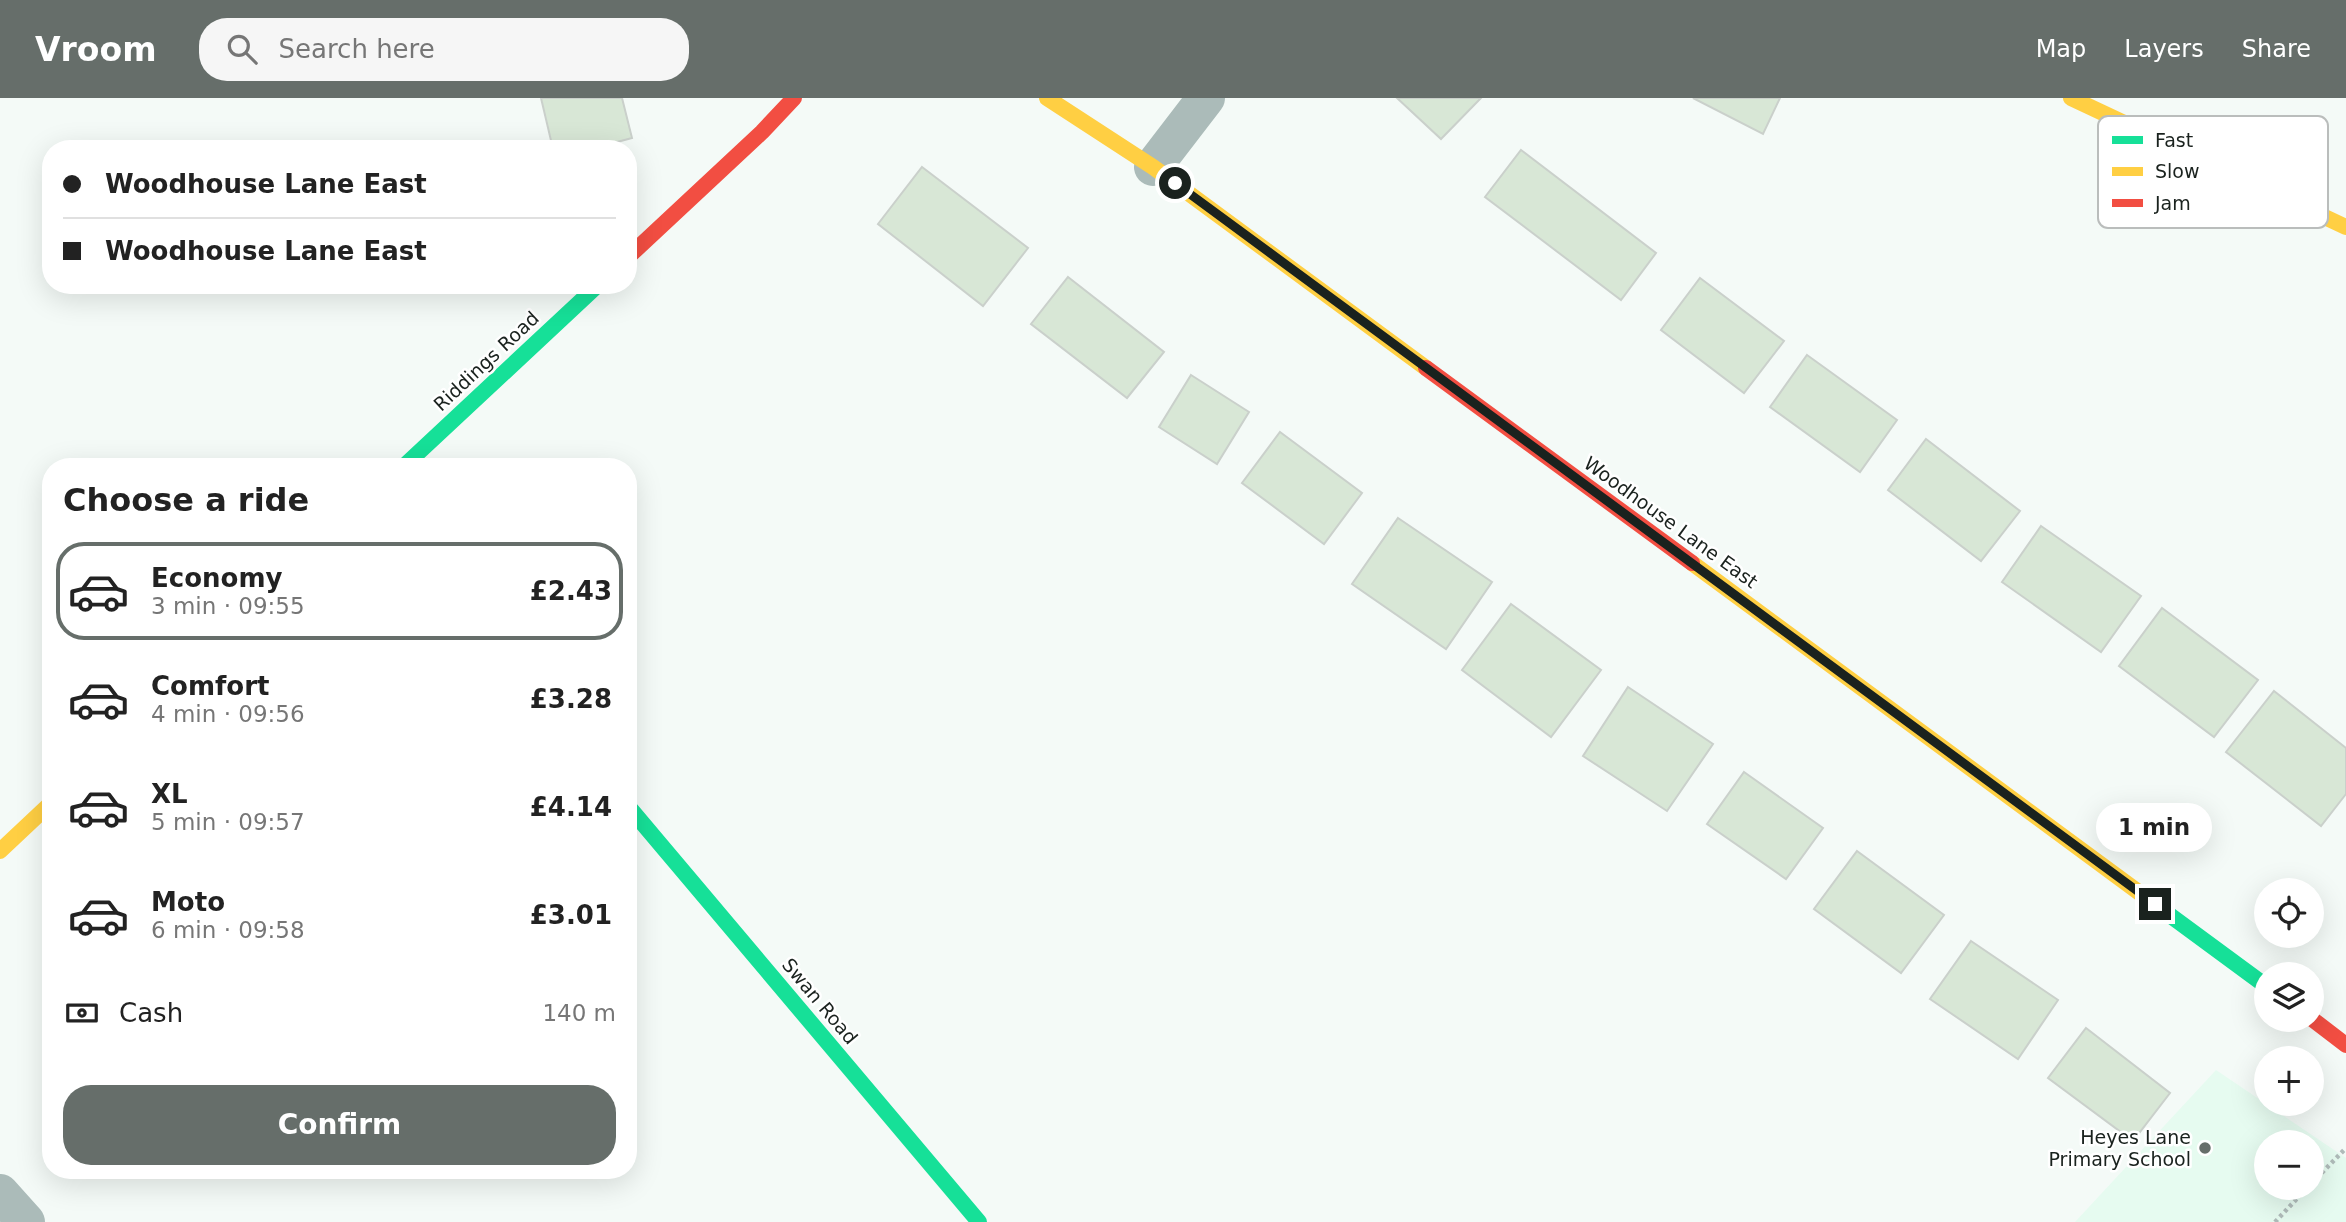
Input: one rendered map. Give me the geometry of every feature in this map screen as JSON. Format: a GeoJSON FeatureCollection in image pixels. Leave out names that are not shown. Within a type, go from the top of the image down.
{"type":"FeatureCollection","features":[{"type":"Feature","properties":{"kind":"street"},"geometry":{"type":"LineString","coordinates":[[637,249],[762,132],[794,98]]}},
{"type":"Feature","properties":{"kind":"street","name":"Woodhouse Lane East"},"geometry":{"type":"LineString","coordinates":[[1047,98],[1153,166],[2254,977]]}},
{"type":"Feature","properties":{"kind":"street"},"geometry":{"type":"LineString","coordinates":[[1153,166],[1206,98]]}},
{"type":"Feature","properties":{"kind":"street"},"geometry":{"type":"LineString","coordinates":[[2071,98],[2109,116]]}},
{"type":"Feature","properties":{"kind":"street"},"geometry":{"type":"LineString","coordinates":[[2328,219],[2346,227]]}},
{"type":"Feature","properties":{"kind":"street","name":"Riddings Road"},"geometry":{"type":"LineString","coordinates":[[413,458],[588,294]]}},
{"type":"Feature","properties":{"kind":"street"},"geometry":{"type":"LineString","coordinates":[[0,851],[42,811]]}},
{"type":"Feature","properties":{"kind":"street","name":"Swan Road"},"geometry":{"type":"LineString","coordinates":[[637,817],[979,1222]]}},
{"type":"Feature","properties":{"kind":"street"},"geometry":{"type":"LineString","coordinates":[[2324,1029],[2346,1045]]}},
{"type":"Feature","properties":{"kind":"street"},"geometry":{"type":"LineString","coordinates":[[0,1193],[26,1222]]}},
{"type":"Feature","properties":{"kind":"path"},"geometry":{"type":"LineString","coordinates":[[2324,1171],[2346,1148]]}},
{"type":"Feature","properties":{"kind":"path"},"geometry":{"type":"LineString","coordinates":[[2275,1222],[2296,1200]]}},
{"type":"Feature","properties":{"kind":"shaded area","name":"Heyes Lane Primary School"},"geometry":{"type":"Polygon","coordinates":[[[2216,1070],[2254,1096],[2254,1116],[2284,1116],[2305,1130],[2254,1130],[2254,1200],[2324,1200],[2324,1143],[2346,1158],[2346,1222],[2075,1222],[2216,1070]]]}},
{"type":"Feature","properties":{"kind":"building"},"geometry":{"type":"Polygon","coordinates":[[[541,98],[622,98],[632,138],[551,140],[541,98]]]}},
{"type":"Feature","properties":{"kind":"building"},"geometry":{"type":"Polygon","coordinates":[[[1397,98],[1481,98],[1441,139],[1397,98]]]}},
{"type":"Feature","properties":{"kind":"building"},"geometry":{"type":"Polygon","coordinates":[[[1693,98],[1780,98],[1763,134],[1693,98]]]}},
{"type":"Feature","properties":{"kind":"building"},"geometry":{"type":"Polygon","coordinates":[[[1521,150],[1656,253],[1621,300],[1485,197],[1521,150]]]}},
{"type":"Feature","properties":{"kind":"building"},"geometry":{"type":"Polygon","coordinates":[[[922,167],[1028,248],[983,306],[878,224],[922,167]]]}},
{"type":"Feature","properties":{"kind":"building"},"geometry":{"type":"Polygon","coordinates":[[[1068,277],[1164,352],[1127,398],[1031,324],[1068,277]]]}},
{"type":"Feature","properties":{"kind":"building"},"geometry":{"type":"Polygon","coordinates":[[[1700,278],[1784,341],[1744,393],[1661,330],[1700,278]]]}},
{"type":"Feature","properties":{"kind":"building"},"geometry":{"type":"Polygon","coordinates":[[[1807,355],[1897,420],[1860,472],[1770,407],[1807,355]]]}},
{"type":"Feature","properties":{"kind":"building"},"geometry":{"type":"Polygon","coordinates":[[[1191,375],[1249,412],[1217,464],[1159,427],[1191,375]]]}},
{"type":"Feature","properties":{"kind":"building"},"geometry":{"type":"Polygon","coordinates":[[[1280,432],[1362,493],[1324,544],[1242,483],[1280,432]]]}},
{"type":"Feature","properties":{"kind":"building"},"geometry":{"type":"Polygon","coordinates":[[[1926,439],[2020,511],[1981,561],[1888,490],[1926,439]]]}},
{"type":"Feature","properties":{"kind":"building"},"geometry":{"type":"Polygon","coordinates":[[[1398,518],[1492,582],[1446,649],[1352,584],[1398,518]]]}},
{"type":"Feature","properties":{"kind":"building"},"geometry":{"type":"Polygon","coordinates":[[[2041,526],[2141,596],[2101,652],[2002,582],[2041,526]]]}},
{"type":"Feature","properties":{"kind":"building"},"geometry":{"type":"Polygon","coordinates":[[[1511,604],[1601,670],[1551,737],[1462,670],[1511,604]]]}},
{"type":"Feature","properties":{"kind":"building"},"geometry":{"type":"Polygon","coordinates":[[[2162,608],[2258,680],[2214,737],[2119,666],[2162,608]]]}},
{"type":"Feature","properties":{"kind":"building"},"geometry":{"type":"Polygon","coordinates":[[[1628,687],[1713,744],[1667,811],[1583,756],[1628,687]]]}},
{"type":"Feature","properties":{"kind":"building"},"geometry":{"type":"Polygon","coordinates":[[[2274,691],[2346,748],[2346,794],[2321,826],[2226,752],[2274,691]]]}},
{"type":"Feature","properties":{"kind":"building"},"geometry":{"type":"Polygon","coordinates":[[[1744,772],[1823,828],[1786,879],[1707,824],[1744,772]]]}},
{"type":"Feature","properties":{"kind":"building"},"geometry":{"type":"Polygon","coordinates":[[[1857,851],[1944,915],[1901,973],[1814,909],[1857,851]]]}},
{"type":"Feature","properties":{"kind":"building"},"geometry":{"type":"Polygon","coordinates":[[[1971,941],[2058,1000],[2018,1059],[1930,999],[1971,941]]]}},
{"type":"Feature","properties":{"kind":"building"},"geometry":{"type":"Polygon","coordinates":[[[2086,1028],[2170,1093],[2133,1141],[2048,1078],[2086,1028]]]}},
{"type":"Feature","properties":{"kind":"traffic: fast"},"geometry":{"type":"LineString","coordinates":[[413,458],[588,294]]}},
{"type":"Feature","properties":{"kind":"traffic: fast"},"geometry":{"type":"LineString","coordinates":[[637,817],[979,1222]]}},
{"type":"Feature","properties":{"kind":"traffic: fast"},"geometry":{"type":"LineString","coordinates":[[2156,905],[2254,977]]}},
{"type":"Feature","properties":{"kind":"traffic: slow"},"geometry":{"type":"LineString","coordinates":[[1047,98],[1153,167],[1426,368]]}},
{"type":"Feature","properties":{"kind":"traffic: slow"},"geometry":{"type":"LineString","coordinates":[[2071,98],[2109,116]]}},
{"type":"Feature","properties":{"kind":"traffic: slow"},"geometry":{"type":"LineString","coordinates":[[2328,219],[2346,227]]}},
{"type":"Feature","properties":{"kind":"traffic: slow"},"geometry":{"type":"LineString","coordinates":[[1692,563],[2156,905]]}},
{"type":"Feature","properties":{"kind":"traffic: slow"},"geometry":{"type":"LineString","coordinates":[[0,851],[42,811]]}},
{"type":"Feature","properties":{"kind":"traffic: jam"},"geometry":{"type":"LineString","coordinates":[[637,249],[762,132],[794,98]]}},
{"type":"Feature","properties":{"kind":"traffic: jam"},"geometry":{"type":"LineString","coordinates":[[1426,368],[1692,563]]}},
{"type":"Feature","properties":{"kind":"traffic: jam"},"geometry":{"type":"LineString","coordinates":[[2324,1028],[2346,1045]]}},
{"type":"Feature","properties":{"kind":"place","name":"Heyes Lane Primary School"},"geometry":{"type":"Point","coordinates":[2205,1148]}},
{"type":"Feature","properties":{"kind":"route"},"geometry":{"type":"LineString","coordinates":[[1175,183],[2155,904]]}}]}
